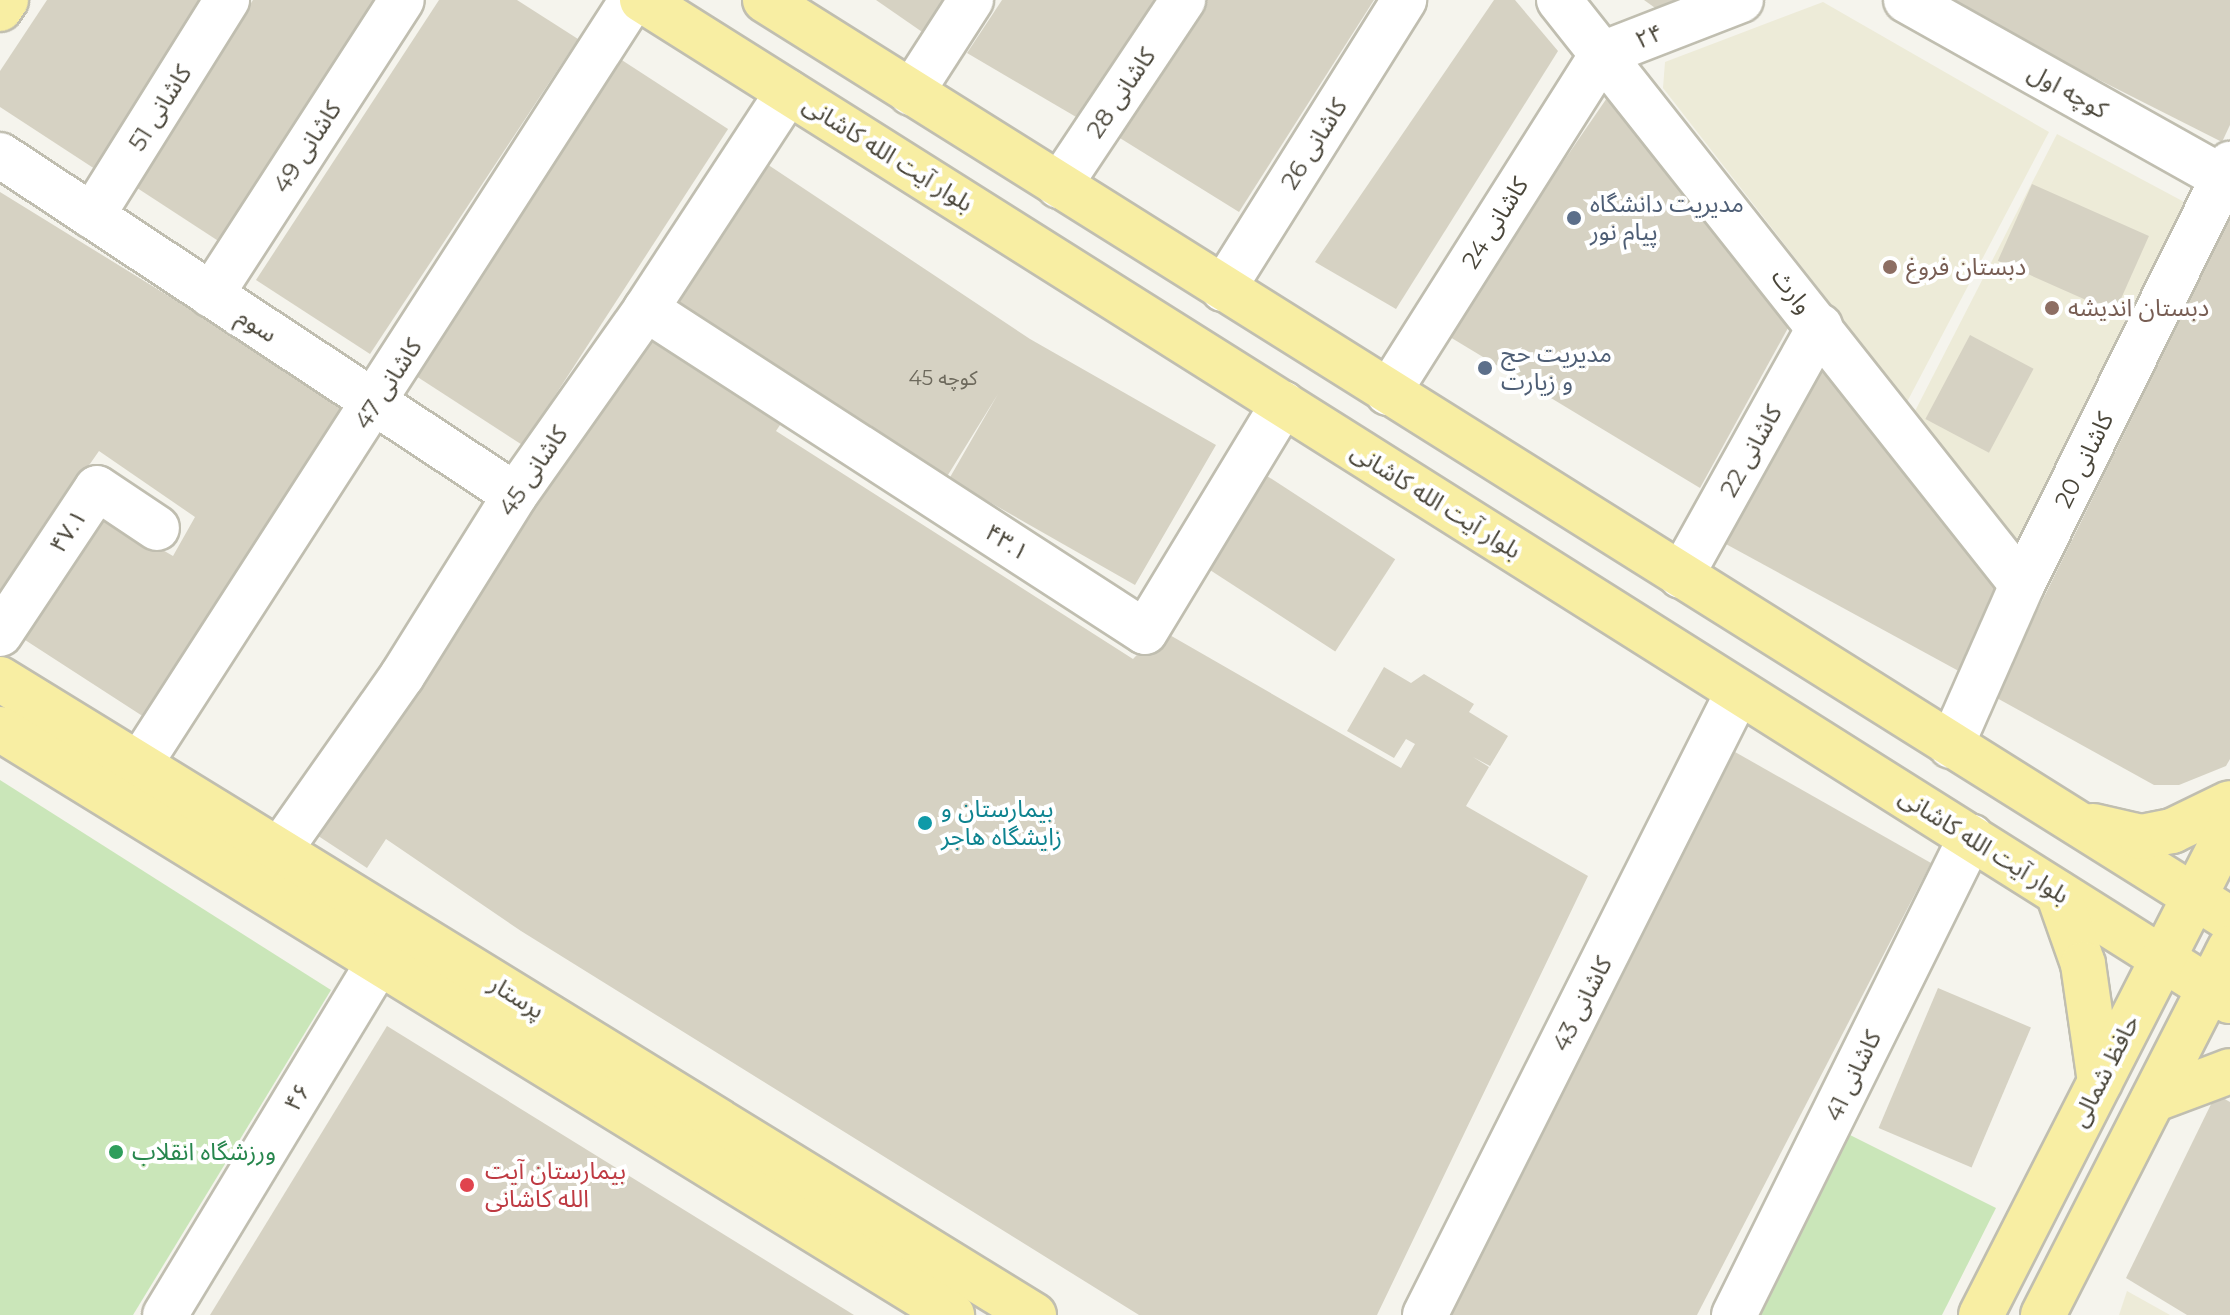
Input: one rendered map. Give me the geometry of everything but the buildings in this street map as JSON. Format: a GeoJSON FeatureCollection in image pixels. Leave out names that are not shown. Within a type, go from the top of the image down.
{"type":"FeatureCollection","features":[{"type":"Feature","properties":{"kind":"main road"},"geometry":{"type":"LineString","coordinates":[[0,9],[6,0]]}},
{"type":"Feature","properties":{"kind":"main road","name":"بلوار آیت الله کاشانی"},"geometry":{"type":"LineString","coordinates":[[642,0],[2220,994]]}},
{"type":"Feature","properties":{"kind":"main road"},"geometry":{"type":"LineString","coordinates":[[765,0],[2212,909]]}},
{"type":"Feature","properties":{"kind":"main road"},"geometry":{"type":"LineString","coordinates":[[1231,371],[1269,317]]}},
{"type":"Feature","properties":{"kind":"main road","name":"پرستار"},"geometry":{"type":"LineString","coordinates":[[0,679],[1034,1315]]}},
{"type":"Feature","properties":{"kind":"main road","name":"پرستار"},"geometry":{"type":"LineString","coordinates":[[0,729],[952,1315]]}},
{"type":"Feature","properties":{"kind":"main road"},"geometry":{"type":"LineString","coordinates":[[2073,823],[2141,837],[2172,831],[2230,803]]}},
{"type":"Feature","properties":{"kind":"main road","name":"حافظ شمالی"},"geometry":{"type":"LineString","coordinates":[[1981,1315],[2162,959],[2212,909],[2230,827]]}},
{"type":"Feature","properties":{"kind":"main road"},"geometry":{"type":"LineString","coordinates":[[2058,893],[2083,964],[2100,1082]]}},
{"type":"Feature","properties":{"kind":"main road"},"geometry":{"type":"LineString","coordinates":[[2043,1315],[2153,1100],[2220,994],[2230,948]]}},
{"type":"Feature","properties":{"kind":"main road"},"geometry":{"type":"LineString","coordinates":[[2153,1100],[2230,1071]]}},
{"type":"Feature","properties":{"kind":"street","name":"کاشانی 51"},"geometry":{"type":"LineString","coordinates":[[92,216],[227,0]]}},
{"type":"Feature","properties":{"kind":"street","name":"کاشانی 49"},"geometry":{"type":"LineString","coordinates":[[211,295],[402,0]]}},
{"type":"Feature","properties":{"kind":"street","name":"کاشانی 47"},"geometry":{"type":"LineString","coordinates":[[139,765],[376,403],[632,0]]}},
{"type":"Feature","properties":{"kind":"street"},"geometry":{"type":"LineString","coordinates":[[911,93],[971,0]]}},
{"type":"Feature","properties":{"kind":"street","name":"کاشانی 28"},"geometry":{"type":"LineString","coordinates":[[1059,186],[1183,0]]}},
{"type":"Feature","properties":{"kind":"street","name":"کاشانی 26"},"geometry":{"type":"LineString","coordinates":[[1223,289],[1404,0]]}},
{"type":"Feature","properties":{"kind":"street","name":"وارث"},"geometry":{"type":"LineString","coordinates":[[1559,0],[2022,585]]}},
{"type":"Feature","properties":{"kind":"street","name":"۲۴"},"geometry":{"type":"LineString","coordinates":[[1602,54],[1741,0]]}},
{"type":"Feature","properties":{"kind":"street","name":"کوچه اول"},"geometry":{"type":"LineString","coordinates":[[1906,0],[2228,174]]}},
{"type":"Feature","properties":{"kind":"street","name":"کاشانی 24"},"geometry":{"type":"LineString","coordinates":[[1388,393],[1602,54]]}},
{"type":"Feature","properties":{"kind":"street","name":"کاشانی 45"},"geometry":{"type":"LineString","coordinates":[[279,851],[402,676],[515,495],[646,309],[788,92]]}},
{"type":"Feature","properties":{"kind":"street","name":"سوم"},"geometry":{"type":"LineString","coordinates":[[0,155],[515,495]]}},
{"type":"Feature","properties":{"kind":"street","name":"کاشانی 20"},"geometry":{"type":"LineString","coordinates":[[1951,746],[2022,585],[2228,174]]}},
{"type":"Feature","properties":{"kind":"street","name":"۴۳.۱"},"geometry":{"type":"LineString","coordinates":[[646,309],[1145,632],[1283,404]]}},
{"type":"Feature","properties":{"kind":"street","name":"کاشانی 22"},"geometry":{"type":"LineString","coordinates":[[1681,576],[1820,326]]}},
{"type":"Feature","properties":{"kind":"street","name":"۴۷.۱"},"geometry":{"type":"LineString","coordinates":[[0,634],[97,488],[157,528]]}},
{"type":"Feature","properties":{"kind":"street","name":"کاشانی 43"},"geometry":{"type":"LineString","coordinates":[[1425,1315],[1738,692]]}},
{"type":"Feature","properties":{"kind":"street","name":"کاشانی 41"},"geometry":{"type":"LineString","coordinates":[[1734,1315],[1971,837]]}},
{"type":"Feature","properties":{"kind":"street","name":"۴۶"},"geometry":{"type":"LineString","coordinates":[[165,1315],[379,961]]}},
{"type":"Feature","properties":{"kind":"shaded area","name":"دبستان فروغ"},"geometry":{"type":"Polygon","coordinates":[[[1823,2],[2049,132],[1907,402],[1663,88],[1665,62],[1823,2]]]}},
{"type":"Feature","properties":{"kind":"shaded area","name":"دبستان اندیشه"},"geometry":{"type":"Polygon","coordinates":[[[2057,134],[2188,204],[2018,547],[1914,413],[2057,134]]]}},
{"type":"Feature","properties":{"kind":"shaded area"},"geometry":{"type":"Polygon","coordinates":[[[2127,1291],[2170,1315],[2119,1315],[2127,1291]]]}},
{"type":"Feature","properties":{"kind":"green space","name":"ورزشگاه انقلاب"},"geometry":{"type":"Polygon","coordinates":[[[0,780],[331,990],[133,1315],[0,1315],[0,780]]]}},
{"type":"Feature","properties":{"kind":"green space"},"geometry":{"type":"Polygon","coordinates":[[[1838,1129],[1996,1208],[1942,1315],[1745,1315],[1838,1129]]]}},
{"type":"Feature","properties":{"kind":"place","name":"مدیریت دانشگاه پیام نور"},"geometry":{"type":"Point","coordinates":[1574,218]}},
{"type":"Feature","properties":{"kind":"place","name":"دبستان فروغ"},"geometry":{"type":"Point","coordinates":[1890,267]}},
{"type":"Feature","properties":{"kind":"place","name":"دبستان اندیشه"},"geometry":{"type":"Point","coordinates":[2052,308]}},
{"type":"Feature","properties":{"kind":"place","name":"مدیریت حج و زیارت"},"geometry":{"type":"Point","coordinates":[1485,368]}},
{"type":"Feature","properties":{"kind":"place","name":"بیمارستان و زایشگاه هاجر"},"geometry":{"type":"Point","coordinates":[925,823]}},
{"type":"Feature","properties":{"kind":"place","name":"ورزشگاه انقلاب"},"geometry":{"type":"Point","coordinates":[116,1152]}},
{"type":"Feature","properties":{"kind":"place","name":"بیمارستان آیت الله کاشانی"},"geometry":{"type":"Point","coordinates":[467,1185]}}]}
